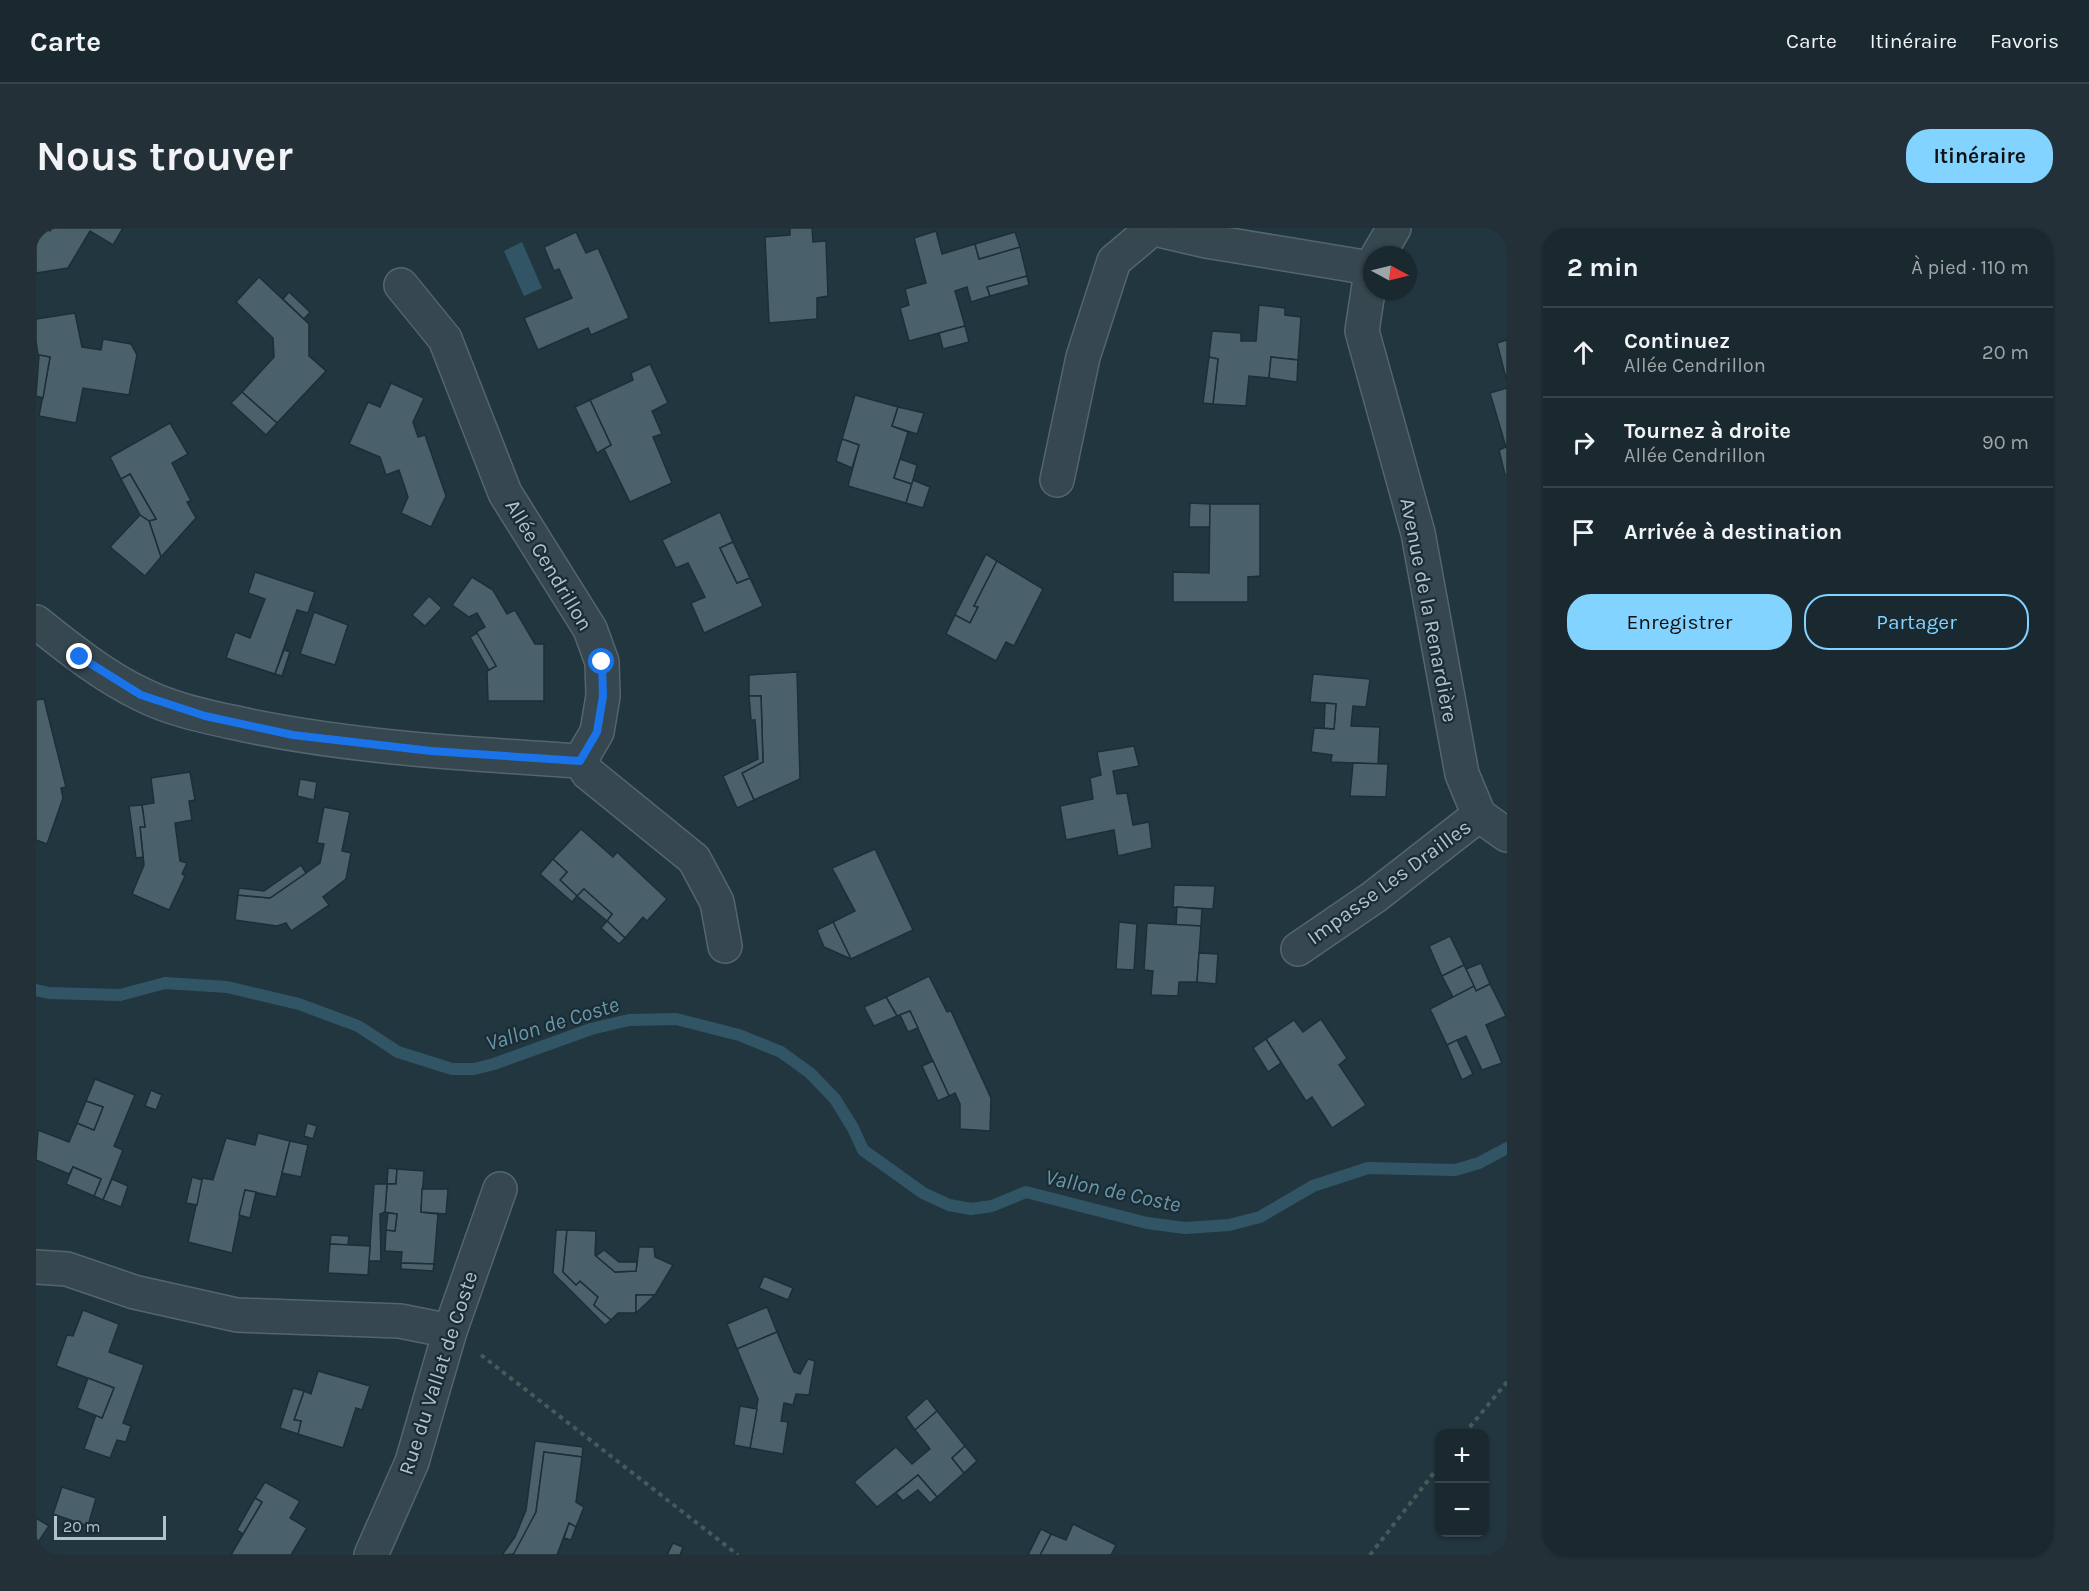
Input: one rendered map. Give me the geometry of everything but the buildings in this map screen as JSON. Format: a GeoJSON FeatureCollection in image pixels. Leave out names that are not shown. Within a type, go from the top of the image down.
{"type":"FeatureCollection","features":[{"type":"Feature","properties":{"kind":"street","name":"Avenue de la Renardière"},"geometry":{"type":"LineString","coordinates":[[1383,246],[1394,228]]}},
{"type":"Feature","properties":{"kind":"street"},"geometry":{"type":"LineString","coordinates":[[1057,480],[1083,357],[1114,261],[1151,229],[1206,241],[1363,261]]}},
{"type":"Feature","properties":{"kind":"street","name":"Allée Cendrillon"},"geometry":{"type":"LineString","coordinates":[[401,285],[445,339],[505,493],[590,629],[602,662],[603,696],[597,732],[580,761]]}},
{"type":"Feature","properties":{"kind":"street","name":"Avenue de la Renardière"},"geometry":{"type":"LineString","coordinates":[[1367,300],[1362,331],[1418,533],[1462,774],[1479,815]]}},
{"type":"Feature","properties":{"kind":"street"},"geometry":{"type":"LineString","coordinates":[[36,622],[80,657],[141,695],[205,716],[293,735],[431,751],[580,761],[588,772],[694,859],[717,902],[725,946]]}},
{"type":"Feature","properties":{"kind":"street"},"geometry":{"type":"LineString","coordinates":[[1479,815],[1507,835]]}},
{"type":"Feature","properties":{"kind":"street","name":"Impasse Les Drailles"},"geometry":{"type":"LineString","coordinates":[[1298,949],[1374,897],[1479,815]]}},
{"type":"Feature","properties":{"kind":"street","name":"Rue du Vallat de Coste"},"geometry":{"type":"LineString","coordinates":[[371,1555],[412,1461],[450,1331],[500,1189]]}},
{"type":"Feature","properties":{"kind":"street"},"geometry":{"type":"LineString","coordinates":[[36,1268],[67,1269],[134,1292],[237,1315],[400,1321],[450,1331]]}},
{"type":"Feature","properties":{"kind":"path"},"geometry":{"type":"LineString","coordinates":[[450,1331],[738,1555]]}},
{"type":"Feature","properties":{"kind":"path"},"geometry":{"type":"LineString","coordinates":[[1468,1429],[1507,1382]]}},
{"type":"Feature","properties":{"kind":"path"},"geometry":{"type":"LineString","coordinates":[[1370,1555],[1435,1471]]}},
{"type":"Feature","properties":{"kind":"water"},"geometry":{"type":"Polygon","coordinates":[[[522,242],[542,288],[524,296],[504,251],[522,242]]]}},
{"type":"Feature","properties":{"kind":"waterway","name":"Vallon de Coste"},"geometry":{"type":"LineString","coordinates":[[36,990],[49,993],[120,995],[165,983],[227,987],[299,1004],[358,1026],[398,1052],[452,1069],[474,1069],[494,1064],[591,1029],[629,1020],[676,1019],[739,1035],[781,1052],[810,1073],[835,1099],[853,1128],[863,1150],[923,1193],[949,1205],[971,1209],[992,1206],[1026,1192],[1147,1223],[1185,1228],[1229,1225],[1260,1217],[1313,1186],[1368,1168],[1455,1170],[1479,1163],[1507,1148]]}},
{"type":"Feature","properties":{"kind":"route"},"geometry":{"type":"LineString","coordinates":[[80,657],[141,695],[205,716],[293,735],[431,751],[580,761],[597,732],[603,696],[602,662]]}}]}
